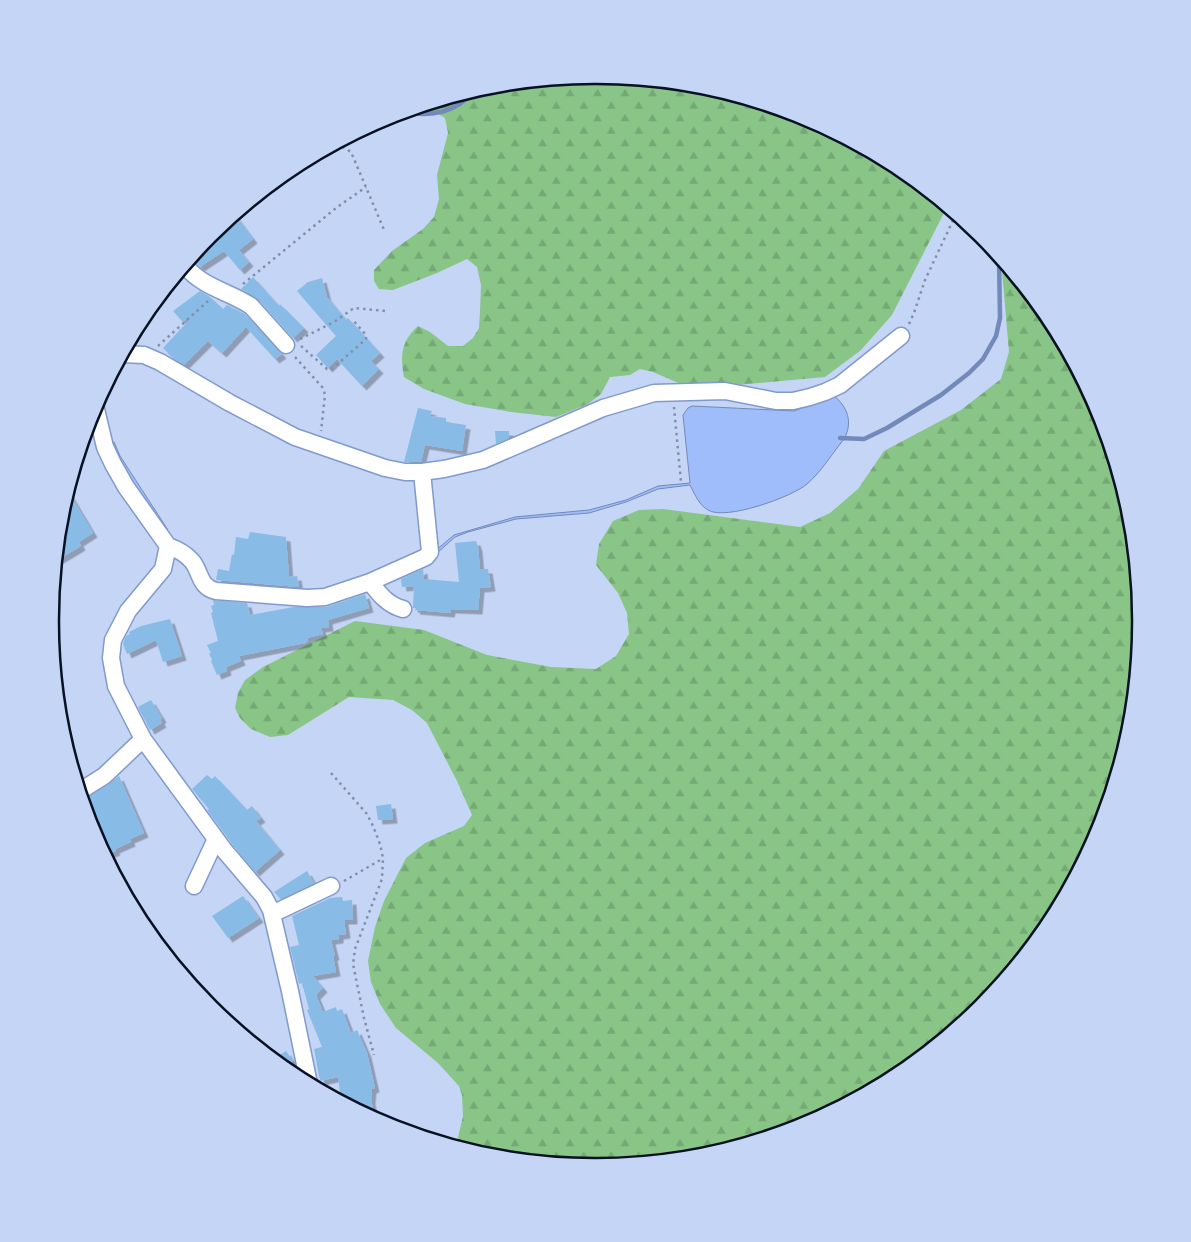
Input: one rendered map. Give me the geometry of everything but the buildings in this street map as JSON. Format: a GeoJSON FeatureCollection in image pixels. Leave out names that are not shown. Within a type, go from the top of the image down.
{"type":"FeatureCollection","features":[{"type":"Feature","properties":{"kind":"street"},"geometry":{"type":"LineString","coordinates":[[189,271],[216,290],[251,306],[291,343]]}},
{"type":"Feature","properties":{"kind":"street"},"geometry":{"type":"LineString","coordinates":[[130,354],[150,357],[178,371],[230,403],[294,437],[385,468],[405,472],[422,472],[444,470],[483,460],[603,408],[654,393],[725,391],[776,401],[802,399],[840,385],[901,336]]}},
{"type":"Feature","properties":{"kind":"street"},"geometry":{"type":"LineString","coordinates":[[98,420],[105,447],[126,487],[168,546],[179,549],[193,562],[206,587],[216,591],[307,598],[325,597],[370,582],[426,557],[429,554],[422,472]]}},
{"type":"Feature","properties":{"kind":"street"},"geometry":{"type":"LineString","coordinates":[[168,546],[163,568],[122,621],[113,640],[111,650],[112,671],[116,686],[143,739],[216,839],[264,897],[272,914],[307,1073]]}},
{"type":"Feature","properties":{"kind":"street"},"geometry":{"type":"LineString","coordinates":[[370,582],[383,598],[393,606],[403,609]]}},
{"type":"Feature","properties":{"kind":"street"},"geometry":{"type":"LineString","coordinates":[[85,788],[104,776],[143,739]]}},
{"type":"Feature","properties":{"kind":"street"},"geometry":{"type":"LineString","coordinates":[[194,886],[216,839]]}},
{"type":"Feature","properties":{"kind":"street"},"geometry":{"type":"LineString","coordinates":[[272,914],[331,886]]}},
{"type":"Feature","properties":{"kind":"path"},"geometry":{"type":"LineString","coordinates":[[343,148],[351,152],[384,232]]}},
{"type":"Feature","properties":{"kind":"path"},"geometry":{"type":"LineString","coordinates":[[232,296],[245,283],[336,208],[366,187]]}},
{"type":"Feature","properties":{"kind":"path"},"geometry":{"type":"LineString","coordinates":[[901,336],[914,314],[920,292],[953,221]]}},
{"type":"Feature","properties":{"kind":"path"},"geometry":{"type":"LineString","coordinates":[[150,357],[216,290]]}},
{"type":"Feature","properties":{"kind":"path"},"geometry":{"type":"LineString","coordinates":[[291,343],[334,322],[354,308],[385,311]]}},
{"type":"Feature","properties":{"kind":"path"},"geometry":{"type":"LineString","coordinates":[[291,343],[330,370],[366,339],[364,331],[352,319]]}},
{"type":"Feature","properties":{"kind":"path"},"geometry":{"type":"LineString","coordinates":[[291,343],[323,388],[321,447]]}},
{"type":"Feature","properties":{"kind":"path"},"geometry":{"type":"LineString","coordinates":[[672,392],[681,482]]}},
{"type":"Feature","properties":{"kind":"path"},"geometry":{"type":"LineString","coordinates":[[331,773],[367,814],[374,826],[383,858],[382,879],[354,949],[353,964],[374,1055]]}},
{"type":"Feature","properties":{"kind":"path"},"geometry":{"type":"LineString","coordinates":[[331,886],[348,879],[383,858]]}},
{"type":"Feature","properties":{"kind":"green space"},"geometry":{"type":"Polygon","coordinates":[[[560,85],[631,85],[700,95],[768,113],[801,125],[833,140],[864,156],[894,175],[944,213],[892,315],[861,350],[825,377],[725,386],[688,387],[653,372],[640,369],[630,375],[610,377],[601,394],[588,404],[556,417],[465,404],[424,389],[404,377],[402,356],[408,337],[418,326],[430,332],[448,346],[463,346],[473,338],[479,328],[481,285],[477,267],[467,259],[393,290],[379,289],[374,281],[374,270],[392,251],[423,229],[434,217],[439,199],[437,175],[448,133],[445,118],[432,110],[491,95],[560,85]]]}},
{"type":"Feature","properties":{"kind":"green space"},"geometry":{"type":"Polygon","coordinates":[[[1002,271],[1042,323],[1077,384],[1091,416],[1104,448],[1122,516],[1131,586],[1131,656],[1128,691],[1114,760],[1104,794],[1077,858],[1042,919],[999,975],[949,1025],[922,1047],[864,1086],[801,1117],[768,1129],[700,1147],[631,1157],[560,1157],[525,1153],[458,1139],[463,1116],[462,1095],[459,1086],[438,1063],[396,1028],[380,1004],[371,982],[368,961],[375,927],[384,901],[406,858],[425,843],[464,826],[472,815],[457,781],[427,723],[412,710],[393,700],[349,697],[288,735],[270,737],[251,729],[240,718],[235,708],[238,693],[245,680],[263,667],[355,621],[424,630],[487,655],[551,667],[596,669],[616,656],[629,634],[627,613],[618,593],[596,565],[599,544],[613,521],[639,510],[663,509],[800,527],[830,513],[858,489],[884,451],[961,410],[1001,379],[1009,352],[1002,271]]]}},
{"type":"Feature","properties":{"kind":"water"},"geometry":{"type":"Polygon","coordinates":[[[834,396],[843,405],[848,416],[847,433],[844,439],[807,484],[774,501],[743,510],[717,513],[708,510],[702,505],[690,485],[658,489],[626,502],[589,513],[516,519],[468,532],[455,537],[437,553],[435,551],[454,535],[515,517],[589,510],[626,500],[658,486],[690,483],[683,415],[692,406],[794,411],[834,396]]]}},
{"type":"Feature","properties":{"kind":"water"},"geometry":{"type":"Polygon","coordinates":[[[114,442],[120,456],[168,530],[165,532],[117,457],[111,443],[114,442]]]}},
{"type":"Feature","properties":{"kind":"waterway"},"geometry":{"type":"LineString","coordinates":[[421,114],[443,112],[463,102]]}},
{"type":"Feature","properties":{"kind":"waterway"},"geometry":{"type":"LineString","coordinates":[[840,438],[864,439],[887,428],[941,395],[969,373],[983,359],[996,336],[1000,318],[999,267]]}}]}
